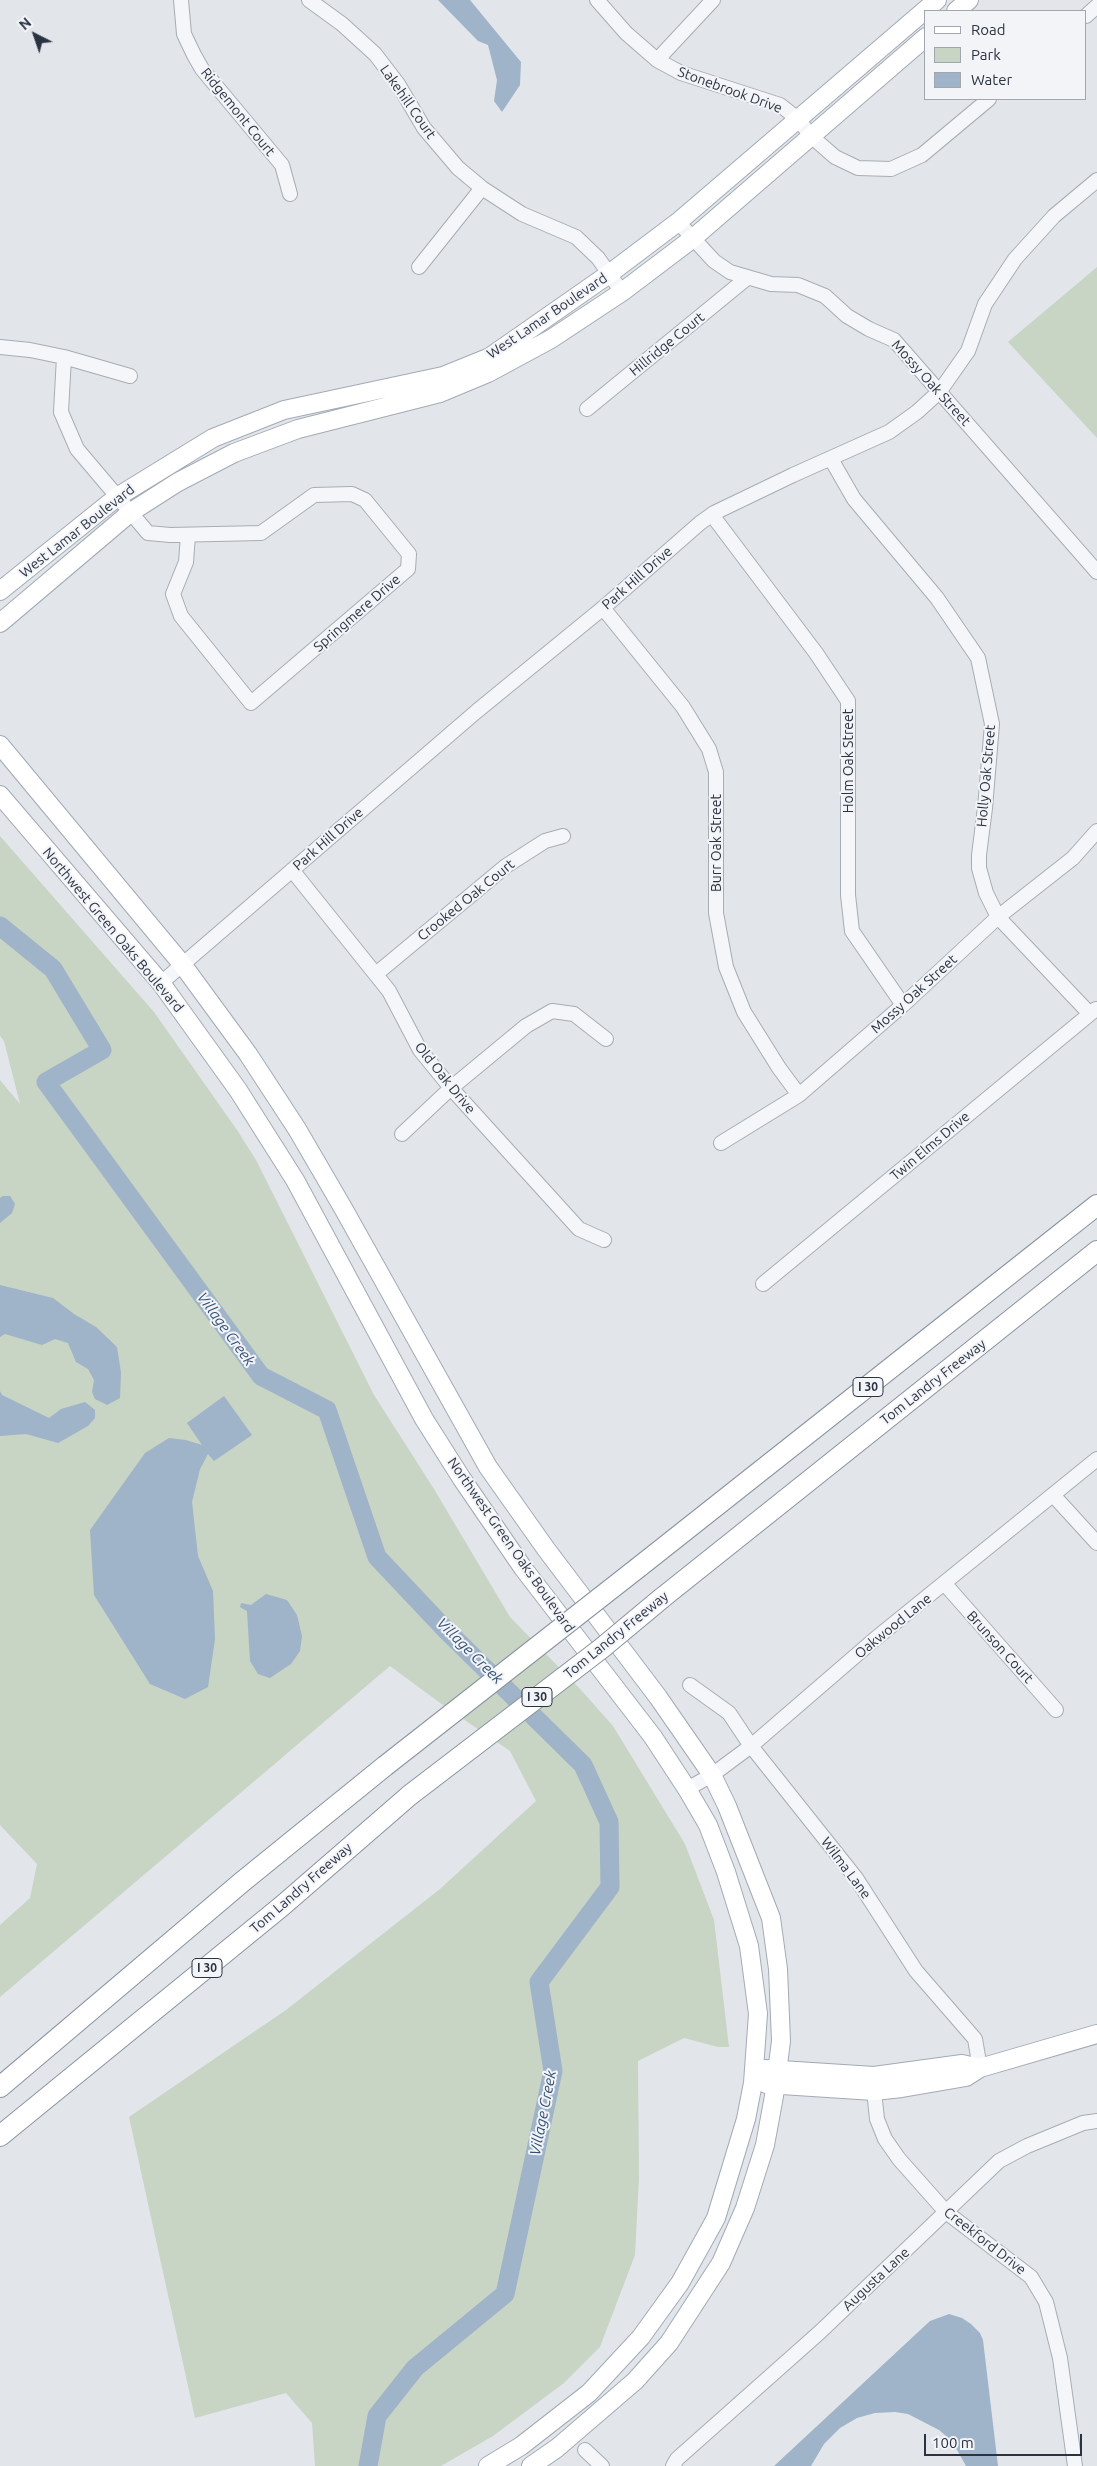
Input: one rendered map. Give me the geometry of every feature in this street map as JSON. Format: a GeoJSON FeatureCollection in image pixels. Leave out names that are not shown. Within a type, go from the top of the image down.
{"type":"FeatureCollection","features":[{"type":"Feature","properties":{"kind":"highway","name":"I 30"},"geometry":{"type":"LineString","coordinates":[[0,2087],[242,1882],[386,1766],[1097,1205]]}},
{"type":"Feature","properties":{"kind":"highway","name":"Tom Landry Freeway"},"geometry":{"type":"LineString","coordinates":[[0,2136],[282,1906],[410,1795],[602,1648],[1097,1251]]}},
{"type":"Feature","properties":{"kind":"main road","name":"West Lamar Boulevard"},"geometry":{"type":"LineString","coordinates":[[925,10],[937,0]]}},
{"type":"Feature","properties":{"kind":"main road"},"geometry":{"type":"LineString","coordinates":[[957,10],[969,0]]}},
{"type":"Feature","properties":{"kind":"main road","name":"West Lamar Boulevard"},"geometry":{"type":"LineString","coordinates":[[0,591],[117,497],[213,438],[284,410],[443,376],[490,356],[609,274],[678,222],[924,11]]}},
{"type":"Feature","properties":{"kind":"main road","name":"West Lamar Boulevard"},"geometry":{"type":"LineString","coordinates":[[0,623],[131,512],[178,482],[234,453],[298,429],[440,393],[488,373],[552,338],[622,292],[692,239],[924,39]]}},
{"type":"Feature","properties":{"kind":"main road","name":"Northwest Green Oaks Boulevard"},"geometry":{"type":"LineString","coordinates":[[0,746],[182,964],[248,1054],[296,1129],[488,1467],[546,1549],[658,1697],[712,1775],[728,1806],[771,1918],[778,1969],[781,2032],[777,2077],[765,2145],[745,2208],[721,2263],[669,2343],[635,2381],[557,2448],[530,2466]]}},
{"type":"Feature","properties":{"kind":"main road","name":"Northwest Green Oaks Boulevard"},"geometry":{"type":"LineString","coordinates":[[0,796],[161,983],[238,1090],[295,1180],[424,1419],[462,1479],[522,1568],[653,1738],[687,1789],[708,1825],[726,1872],[749,1946],[758,2014],[754,2076],[746,2119],[716,2218],[680,2283],[640,2337],[589,2393],[521,2446],[488,2466]]}},
{"type":"Feature","properties":{"kind":"main road"},"geometry":{"type":"LineString","coordinates":[[777,2077],[874,2091],[944,2082],[966,2077],[980,2068],[1097,2034]]}},
{"type":"Feature","properties":{"kind":"main road"},"geometry":{"type":"LineString","coordinates":[[754,2076],[874,2076],[962,2064],[980,2068]]}},
{"type":"Feature","properties":{"kind":"street","name":"Ridgemont Court"},"geometry":{"type":"LineString","coordinates":[[181,0],[184,34],[194,55],[202,68],[282,165],[290,194]]}},
{"type":"Feature","properties":{"kind":"street","name":"Lakehill Court"},"geometry":{"type":"LineString","coordinates":[[309,0],[342,24],[375,54],[398,84],[424,128],[458,168],[482,188],[522,214],[576,237],[598,258],[622,292]]}},
{"type":"Feature","properties":{"kind":"street","name":"Stonebrook Drive"},"geometry":{"type":"LineString","coordinates":[[597,0],[626,33],[656,60],[681,73],[780,105],[798,119],[811,136],[835,157],[858,168],[890,169],[922,155],[988,100]]}},
{"type":"Feature","properties":{"kind":"street"},"geometry":{"type":"LineString","coordinates":[[656,60],[713,0]]}},
{"type":"Feature","properties":{"kind":"street"},"geometry":{"type":"LineString","coordinates":[[1087,15],[1097,6]]}},
{"type":"Feature","properties":{"kind":"street","name":"Park Hill Drive"},"geometry":{"type":"LineString","coordinates":[[161,983],[477,711],[603,608],[712,515],[888,432],[917,412],[940,391],[968,351],[985,304],[1015,259],[1054,216],[1097,180]]}},
{"type":"Feature","properties":{"kind":"street"},"geometry":{"type":"LineString","coordinates":[[419,267],[482,188]]}},
{"type":"Feature","properties":{"kind":"street","name":"Mossy Oak Street"},"geometry":{"type":"LineString","coordinates":[[678,222],[714,261],[730,272],[771,284],[798,285],[825,296],[847,316],[869,329],[894,340],[1097,572]]}},
{"type":"Feature","properties":{"kind":"street","name":"Hillridge Court"},"geometry":{"type":"LineString","coordinates":[[587,409],[747,278]]}},
{"type":"Feature","properties":{"kind":"street"},"geometry":{"type":"LineString","coordinates":[[0,347],[30,350],[64,357],[130,376]]}},
{"type":"Feature","properties":{"kind":"street","name":"Springmere Drive"},"geometry":{"type":"LineString","coordinates":[[64,357],[61,412],[77,449],[148,533],[188,535],[261,533],[314,495],[352,494],[365,500],[409,554],[408,569],[252,703],[181,616],[172,594],[186,562],[188,535]]}},
{"type":"Feature","properties":{"kind":"street","name":"Holly Oak Street"},"geometry":{"type":"LineString","coordinates":[[831,459],[854,499],[938,598],[978,658],[992,724],[979,868],[986,893],[998,917],[1093,1011]]}},
{"type":"Feature","properties":{"kind":"street","name":"Holm Oak Street"},"geometry":{"type":"LineString","coordinates":[[712,515],[816,653],[848,701],[848,895],[852,931],[903,1005]]}},
{"type":"Feature","properties":{"kind":"street","name":"Burr Oak Street"},"geometry":{"type":"LineString","coordinates":[[603,608],[683,707],[709,749],[716,772],[716,913],[726,967],[744,1012],[799,1095]]}},
{"type":"Feature","properties":{"kind":"street","name":"Mossy Oak Street"},"geometry":{"type":"LineString","coordinates":[[722,1143],[799,1095],[903,1005],[998,917],[1073,858],[1097,831]]}},
{"type":"Feature","properties":{"kind":"street","name":"Crooked Oak Court"},"geometry":{"type":"LineString","coordinates":[[376,974],[506,866],[545,841],[562,836]]}},
{"type":"Feature","properties":{"kind":"street","name":"Old Oak Drive"},"geometry":{"type":"LineString","coordinates":[[292,870],[389,991],[420,1050],[451,1088],[580,1229],[604,1240]]}},
{"type":"Feature","properties":{"kind":"street"},"geometry":{"type":"LineString","coordinates":[[402,1134],[451,1088],[526,1026],[552,1011],[574,1014],[606,1039]]}},
{"type":"Feature","properties":{"kind":"street","name":"Twin Elms Drive"},"geometry":{"type":"LineString","coordinates":[[763,1284],[1093,1011]]}},
{"type":"Feature","properties":{"kind":"street","name":"Oakwood Lane"},"geometry":{"type":"LineString","coordinates":[[687,1789],[712,1775],[750,1746],[944,1583],[1054,1496],[1097,1459]]}},
{"type":"Feature","properties":{"kind":"street"},"geometry":{"type":"LineString","coordinates":[[1054,1496],[1097,1543]]}},
{"type":"Feature","properties":{"kind":"street","name":"Brunson Court"},"geometry":{"type":"LineString","coordinates":[[944,1583],[1056,1710]]}},
{"type":"Feature","properties":{"kind":"street","name":"Wilma Lane"},"geometry":{"type":"LineString","coordinates":[[690,1685],[729,1713],[750,1746],[856,1878],[916,1971],[975,2039],[980,2068]]}},
{"type":"Feature","properties":{"kind":"street","name":"Creekford Drive"},"geometry":{"type":"LineString","coordinates":[[874,2091],[877,2119],[885,2139],[899,2159],[946,2212],[990,2248],[1000,2253],[1031,2277],[1046,2302],[1060,2358],[1075,2466]]}},
{"type":"Feature","properties":{"kind":"street","name":"Augusta Lane"},"geometry":{"type":"LineString","coordinates":[[673,2466],[677,2459],[820,2332],[999,2161],[1043,2139],[1083,2123],[1097,2121]]}},
{"type":"Feature","properties":{"kind":"street"},"geometry":{"type":"LineString","coordinates":[[585,2450],[602,2466]]}},
{"type":"Feature","properties":{"kind":"green space"},"geometry":{"type":"Polygon","coordinates":[[[1097,267],[1097,438],[1008,342],[1097,267]]]}},
{"type":"Feature","properties":{"kind":"green space"},"geometry":{"type":"Polygon","coordinates":[[[0,836],[154,1012],[237,1130],[256,1160],[374,1395],[434,1489],[510,1617],[613,1726],[685,1844],[714,1920],[729,2047],[718,2047],[684,2038],[638,2061],[639,2177],[635,2255],[600,2347],[564,2383],[493,2436],[441,2466],[315,2466],[312,2423],[286,2393],[195,2418],[129,2117],[286,2010],[440,1889],[536,1801],[510,1751],[390,1666],[0,1997],[0,1925],[30,1898],[37,1864],[0,1825],[0,1080],[20,1104],[4,1041],[0,1036],[0,836]]]}},
{"type":"Feature","properties":{"kind":"water"},"geometry":{"type":"Polygon","coordinates":[[[438,0],[470,0],[521,62],[520,85],[502,112],[494,101],[497,80],[488,45],[478,41],[438,0]]]}},
{"type":"Feature","properties":{"kind":"water"},"geometry":{"type":"Polygon","coordinates":[[[10,1196],[15,1204],[12,1213],[0,1223],[0,1198],[10,1196]]]}},
{"type":"Feature","properties":{"kind":"water"},"geometry":{"type":"Polygon","coordinates":[[[0,1285],[53,1298],[74,1314],[96,1327],[117,1347],[121,1373],[120,1398],[107,1405],[95,1399],[92,1392],[94,1380],[88,1369],[76,1362],[68,1343],[55,1339],[42,1345],[5,1334],[0,1337],[0,1285]]]}},
{"type":"Feature","properties":{"kind":"water"},"geometry":{"type":"Polygon","coordinates":[[[0,1391],[2,1395],[49,1418],[61,1409],[85,1402],[95,1410],[95,1418],[88,1426],[58,1443],[26,1434],[0,1436],[0,1391]]]}},
{"type":"Feature","properties":{"kind":"water"},"geometry":{"type":"Polygon","coordinates":[[[224,1396],[252,1435],[214,1461],[208,1454],[200,1469],[192,1502],[198,1556],[213,1591],[215,1639],[208,1687],[185,1699],[150,1684],[94,1595],[90,1530],[145,1453],[169,1438],[186,1440],[202,1445],[187,1423],[224,1396]]]}},
{"type":"Feature","properties":{"kind":"water"},"geometry":{"type":"Polygon","coordinates":[[[266,1594],[287,1600],[297,1615],[302,1636],[300,1651],[291,1664],[270,1678],[258,1674],[250,1661],[247,1611],[240,1607],[241,1603],[251,1605],[266,1594]]]}},
{"type":"Feature","properties":{"kind":"water"},"geometry":{"type":"Polygon","coordinates":[[[949,2314],[962,2318],[971,2324],[980,2333],[983,2340],[998,2466],[966,2466],[952,2441],[939,2430],[908,2414],[895,2412],[875,2413],[857,2418],[840,2428],[824,2444],[811,2466],[774,2466],[930,2321],[949,2314]]]}},
{"type":"Feature","properties":{"kind":"waterway","name":"Village Creek"},"geometry":{"type":"LineString","coordinates":[[0,926],[53,969],[102,1050],[46,1082],[261,1376],[327,1410],[377,1557],[445,1629],[583,1765],[609,1822],[610,1887],[539,1982],[553,2071],[505,2294],[415,2368],[377,2416],[368,2466]]}}]}
